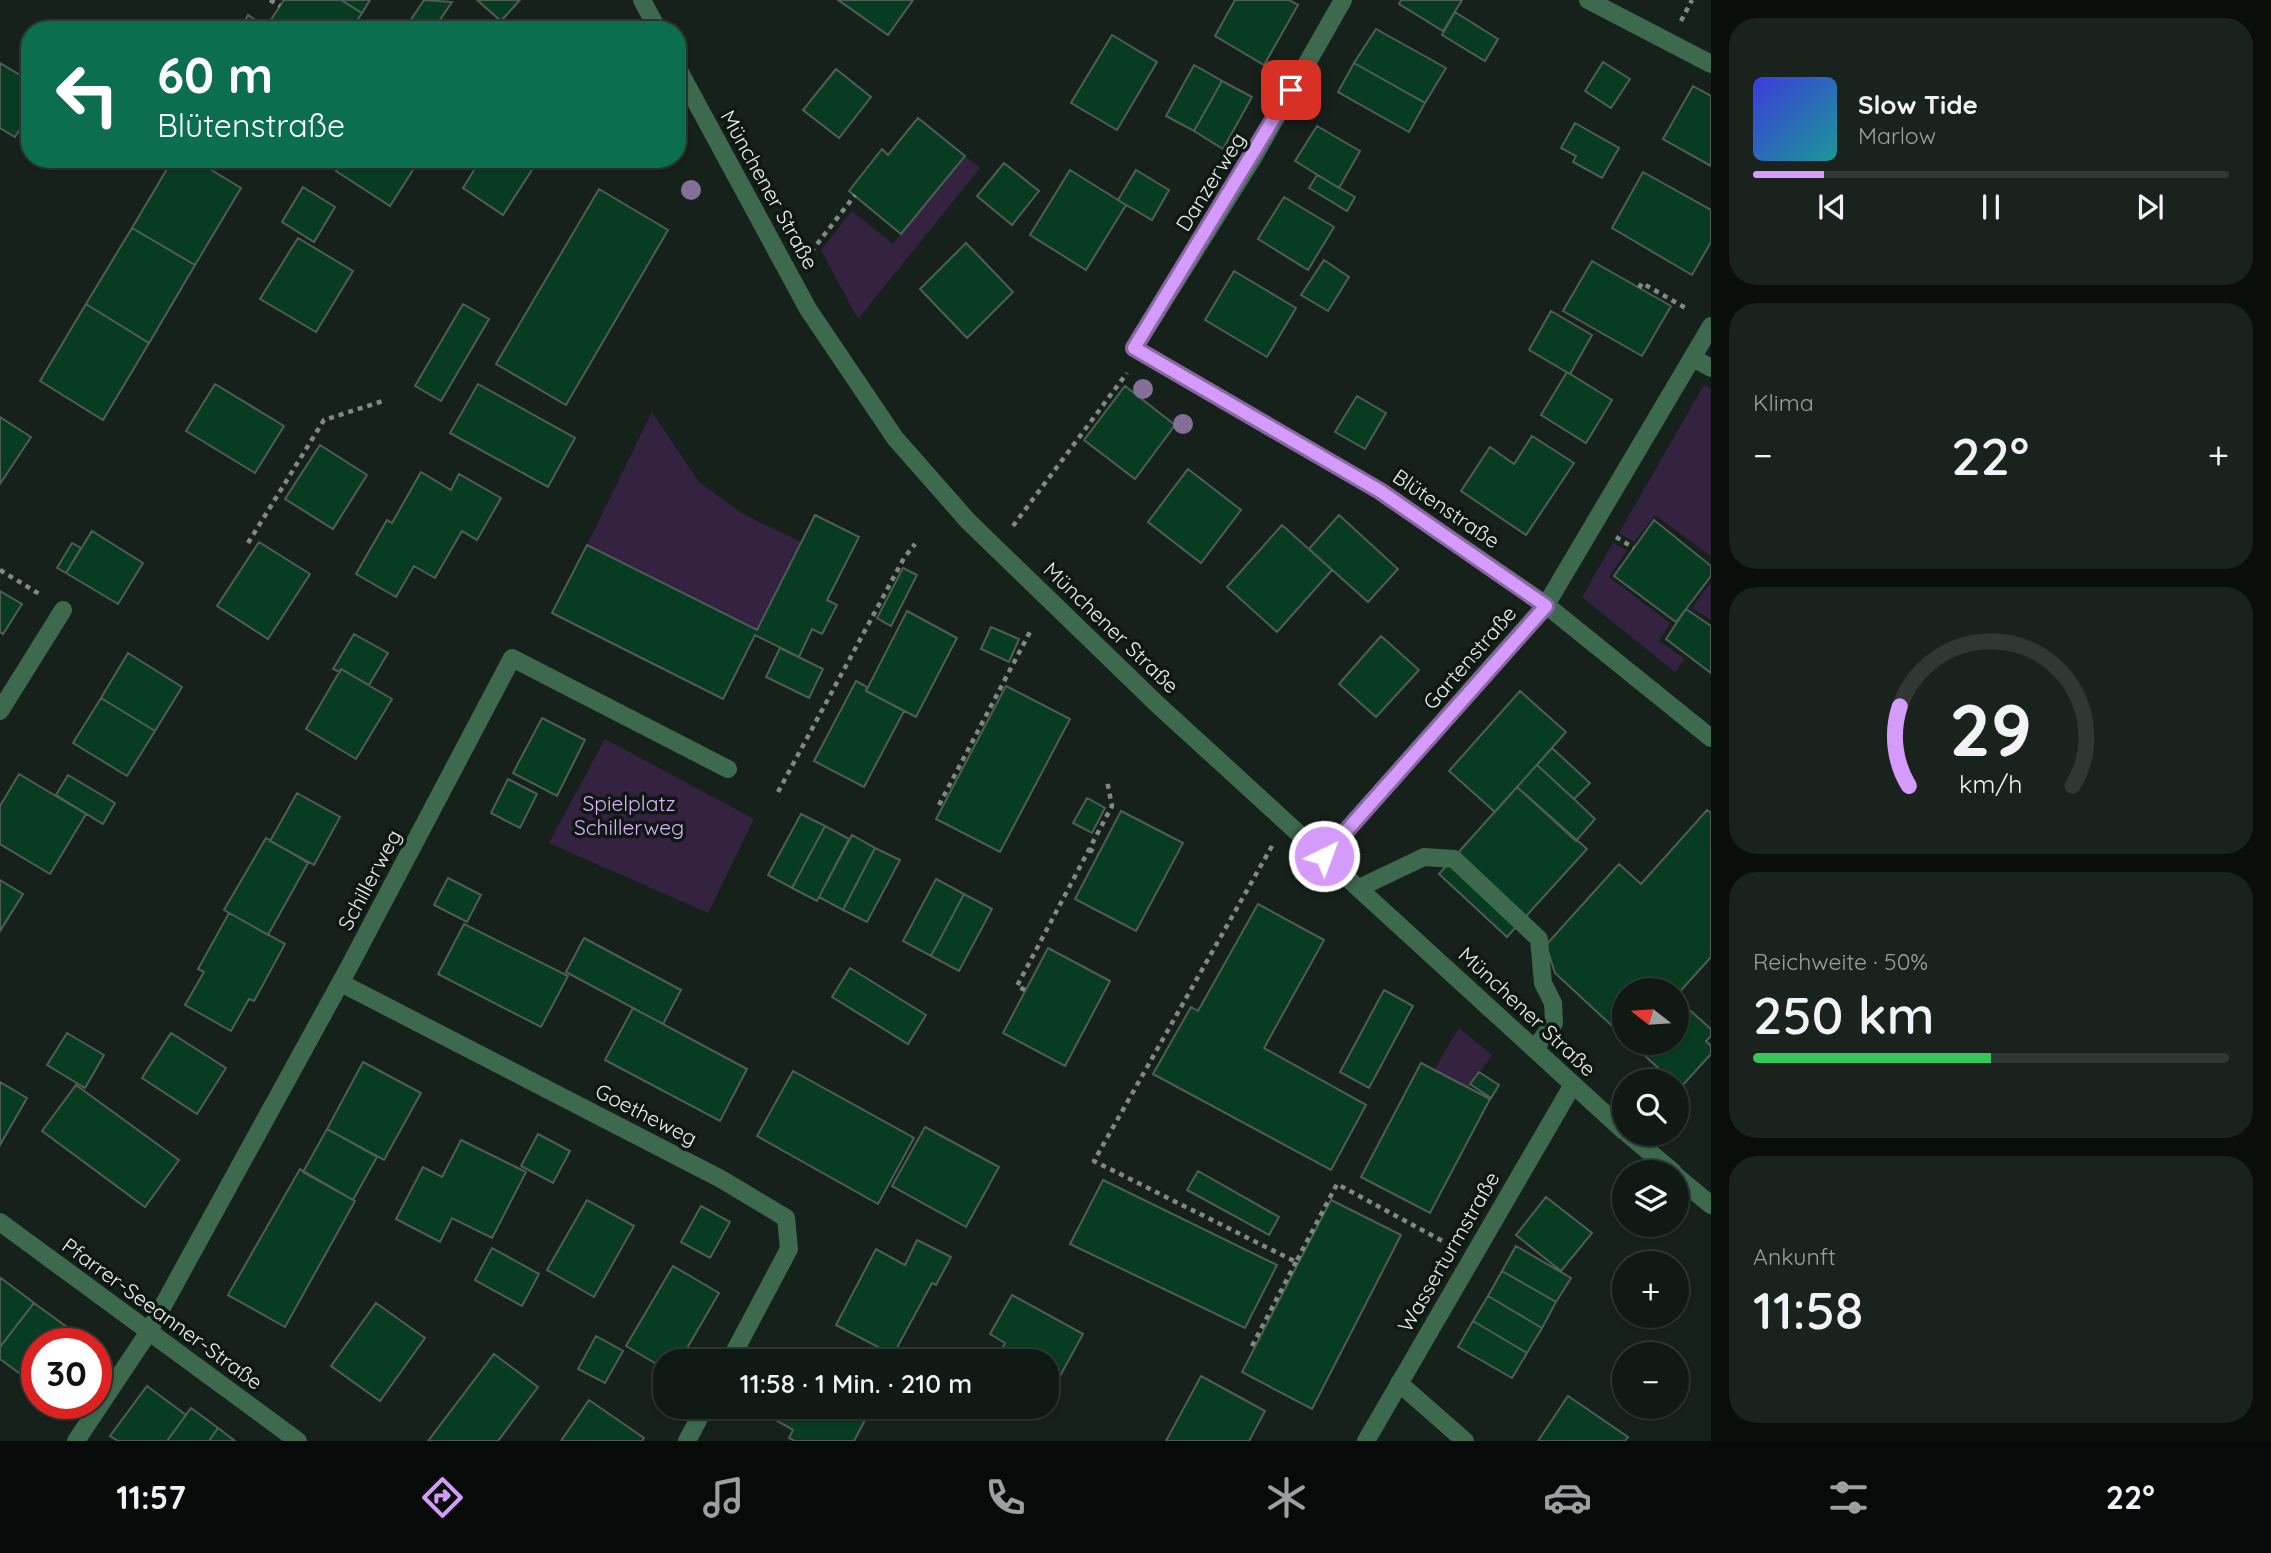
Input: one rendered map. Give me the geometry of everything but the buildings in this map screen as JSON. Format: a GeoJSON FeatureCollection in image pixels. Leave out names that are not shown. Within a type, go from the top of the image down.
{"type":"FeatureCollection","features":[{"type":"Feature","properties":{"kind":"street"},"geometry":{"type":"LineString","coordinates":[[642,0],[653,21]]}},
{"type":"Feature","properties":{"kind":"street","name":"Danzerweg"},"geometry":{"type":"LineString","coordinates":[[1138,350],[1253,158],[1343,0]]}},
{"type":"Feature","properties":{"kind":"street"},"geometry":{"type":"LineString","coordinates":[[1588,0],[1711,64]]}},
{"type":"Feature","properties":{"kind":"street","name":"Münchener Straße"},"geometry":{"type":"LineString","coordinates":[[686,84],[808,309],[895,438],[968,521],[1157,704],[1612,1120]]}},
{"type":"Feature","properties":{"kind":"street","name":"Gartenstraße"},"geometry":{"type":"LineString","coordinates":[[1324,856],[1546,606],[1711,327]]}},
{"type":"Feature","properties":{"kind":"street","name":"Blütenstraße"},"geometry":{"type":"LineString","coordinates":[[1138,350],[1380,491],[1546,606],[1711,738]]}},
{"type":"Feature","properties":{"kind":"street"},"geometry":{"type":"LineString","coordinates":[[1693,358],[1711,368]]}},
{"type":"Feature","properties":{"kind":"street"},"geometry":{"type":"LineString","coordinates":[[0,711],[63,610]]}},
{"type":"Feature","properties":{"kind":"street","name":"Schillerweg"},"geometry":{"type":"LineString","coordinates":[[76,1441],[148,1333],[341,983],[512,658],[728,769]]}},
{"type":"Feature","properties":{"kind":"street"},"geometry":{"type":"LineString","coordinates":[[1359,888],[1424,857],[1454,859],[1539,939],[1543,983],[1553,1003],[1554,1023],[1535,1048]]}},
{"type":"Feature","properties":{"kind":"street","name":"Goetheweg"},"geometry":{"type":"LineString","coordinates":[[341,983],[721,1180],[786,1218],[789,1249],[736,1349]]}},
{"type":"Feature","properties":{"kind":"street","name":"Wasserturmstraße"},"geometry":{"type":"LineString","coordinates":[[1366,1441],[1572,1086]]}},
{"type":"Feature","properties":{"kind":"street","name":"Münchener Straße"},"geometry":{"type":"LineString","coordinates":[[1642,1146],[1659,1160]]}},
{"type":"Feature","properties":{"kind":"street","name":"Münchener Straße"},"geometry":{"type":"LineString","coordinates":[[1689,1186],[1711,1205]]}},
{"type":"Feature","properties":{"kind":"street","name":"Pfarrer-Seeanner-Straße"},"geometry":{"type":"LineString","coordinates":[[0,1222],[298,1441]]}},
{"type":"Feature","properties":{"kind":"street"},"geometry":{"type":"LineString","coordinates":[[1399,1383],[1465,1441]]}},
{"type":"Feature","properties":{"kind":"street"},"geometry":{"type":"LineString","coordinates":[[687,1441],[699,1419]]}},
{"type":"Feature","properties":{"kind":"path"},"geometry":{"type":"LineString","coordinates":[[270,0],[280,6]]}},
{"type":"Feature","properties":{"kind":"path"},"geometry":{"type":"LineString","coordinates":[[1679,25],[1692,0]]}},
{"type":"Feature","properties":{"kind":"path"},"geometry":{"type":"LineString","coordinates":[[811,252],[855,195]]}},
{"type":"Feature","properties":{"kind":"path"},"geometry":{"type":"LineString","coordinates":[[1639,288],[1642,284],[1689,310]]}},
{"type":"Feature","properties":{"kind":"path"},"geometry":{"type":"LineString","coordinates":[[1012,527],[1138,350]]}},
{"type":"Feature","properties":{"kind":"path"},"geometry":{"type":"LineString","coordinates":[[248,543],[324,421],[383,401]]}},
{"type":"Feature","properties":{"kind":"path"},"geometry":{"type":"LineString","coordinates":[[778,792],[904,558],[915,544]]}},
{"type":"Feature","properties":{"kind":"path"},"geometry":{"type":"LineString","coordinates":[[0,570],[63,610]]}},
{"type":"Feature","properties":{"kind":"path"},"geometry":{"type":"LineString","coordinates":[[939,805],[1031,630]]}},
{"type":"Feature","properties":{"kind":"path"},"geometry":{"type":"LineString","coordinates":[[1025,990],[1017,986],[1112,806],[1107,781]]}},
{"type":"Feature","properties":{"kind":"path"},"geometry":{"type":"LineString","coordinates":[[1289,825],[1270,847],[1094,1161],[1296,1262]]}},
{"type":"Feature","properties":{"kind":"path"},"geometry":{"type":"LineString","coordinates":[[1089,849],[1098,854]]}},
{"type":"Feature","properties":{"kind":"path"},"geometry":{"type":"LineString","coordinates":[[1252,1346],[1337,1184],[1449,1245]]}},
{"type":"Feature","properties":{"kind":"green space"},"geometry":{"type":"Polygon","coordinates":[[[965,156],[980,168],[858,319],[821,250],[852,211],[893,244],[965,156]]]}},
{"type":"Feature","properties":{"kind":"green space"},"geometry":{"type":"Polygon","coordinates":[[[1704,385],[1711,389],[1711,556],[1655,515],[1634,542],[1619,533],[1704,385]]]}},
{"type":"Feature","properties":{"kind":"green space"},"geometry":{"type":"Polygon","coordinates":[[[652,412],[699,482],[743,514],[801,542],[757,630],[587,545],[652,412]]]}},
{"type":"Feature","properties":{"kind":"green space"},"geometry":{"type":"Polygon","coordinates":[[[1613,543],[1627,550],[1609,577],[1670,623],[1659,641],[1685,659],[1675,672],[1582,597],[1613,543]]]}},
{"type":"Feature","properties":{"kind":"green space"},"geometry":{"type":"Polygon","coordinates":[[[1711,582],[1711,620],[1692,608],[1711,582]]]}},
{"type":"Feature","properties":{"kind":"green space","name":"Spielplatz Schillerweg"},"geometry":{"type":"Polygon","coordinates":[[[605,739],[754,819],[708,913],[549,843],[605,739]]]}},
{"type":"Feature","properties":{"kind":"green space"},"geometry":{"type":"Polygon","coordinates":[[[1459,1028],[1492,1055],[1468,1088],[1434,1070],[1459,1028]]]}},
{"type":"Feature","properties":{"kind":"route"},"geometry":{"type":"LineString","coordinates":[[1291,90],[1253,158],[1134,348],[1380,491],[1546,606],[1516,643],[1324,856]]}}]}
